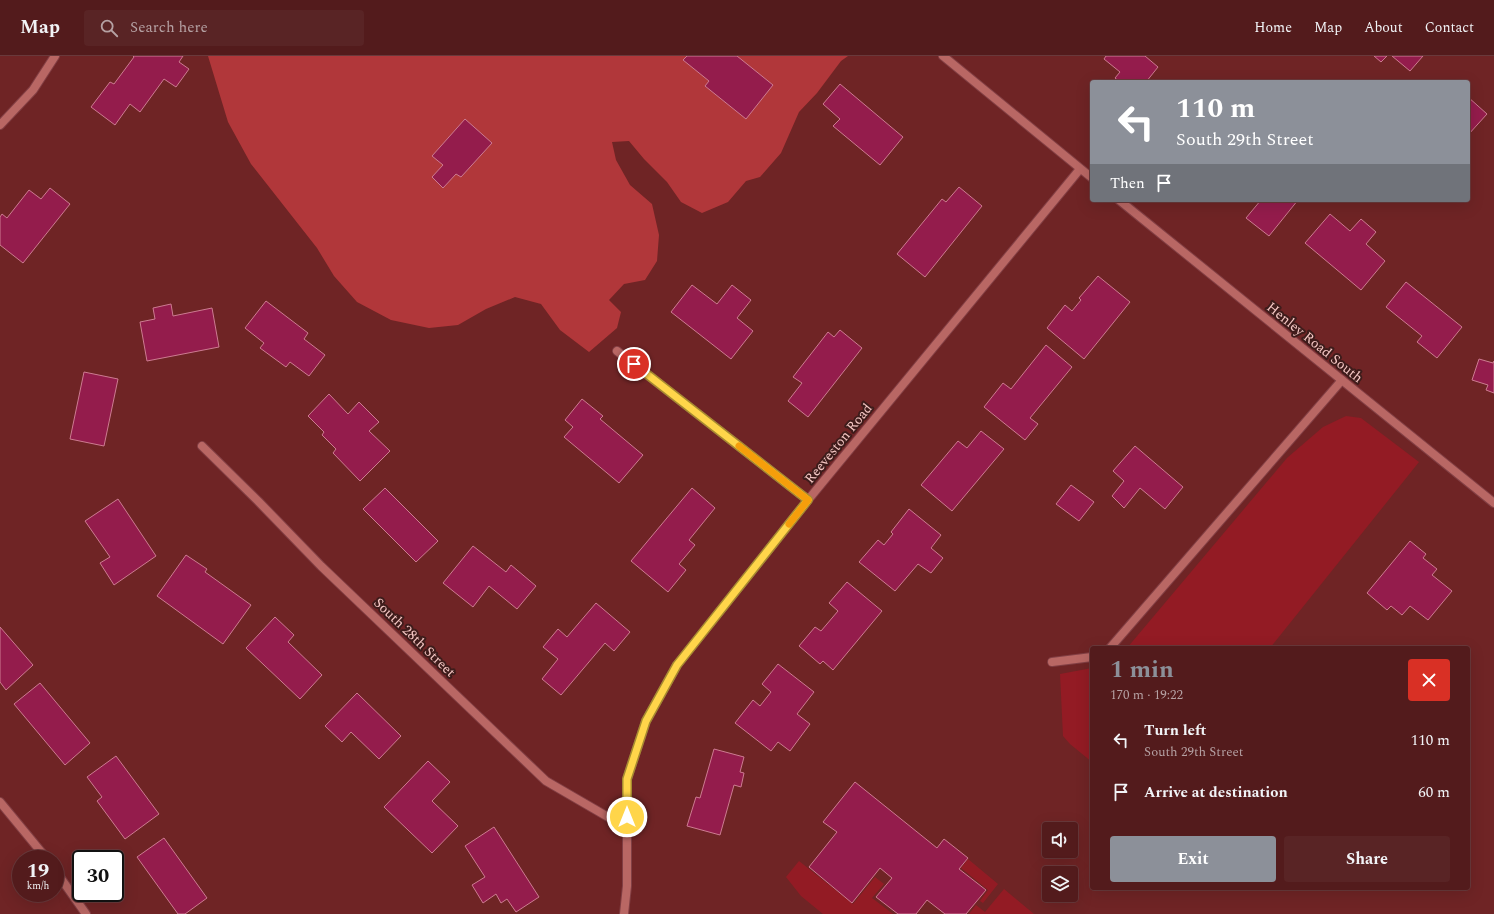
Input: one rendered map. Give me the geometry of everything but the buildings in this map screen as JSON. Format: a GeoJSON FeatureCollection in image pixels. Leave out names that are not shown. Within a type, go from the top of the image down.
{"type":"FeatureCollection","features":[{"type":"Feature","properties":{"kind":"street"},"geometry":{"type":"LineString","coordinates":[[0,125],[34,90],[55,56]]}},
{"type":"Feature","properties":{"kind":"street"},"geometry":{"type":"LineString","coordinates":[[943,56],[1090,176]]}},
{"type":"Feature","properties":{"kind":"street","name":"Reeveston Road"},"geometry":{"type":"LineString","coordinates":[[624,914],[628,886],[627,779],[646,721],[677,665],[808,500],[1080,169]]}},
{"type":"Feature","properties":{"kind":"street","name":"Henley Road South"},"geometry":{"type":"LineString","coordinates":[[1121,202],[1494,503]]}},
{"type":"Feature","properties":{"kind":"street"},"geometry":{"type":"LineString","coordinates":[[617,351],[808,500]]}},
{"type":"Feature","properties":{"kind":"street"},"geometry":{"type":"LineString","coordinates":[[1112,646],[1342,380]]}},
{"type":"Feature","properties":{"kind":"street","name":"South 28th Street"},"geometry":{"type":"LineString","coordinates":[[202,446],[321,566],[546,781],[627,828]]}},
{"type":"Feature","properties":{"kind":"street"},"geometry":{"type":"LineString","coordinates":[[1052,662],[1090,657]]}},
{"type":"Feature","properties":{"kind":"street"},"geometry":{"type":"LineString","coordinates":[[0,802],[40,850]]}},
{"type":"Feature","properties":{"kind":"street"},"geometry":{"type":"LineString","coordinates":[[64,883],[86,914]]}},
{"type":"Feature","properties":{"kind":"shaded area"},"geometry":{"type":"Polygon","coordinates":[[[208,56],[848,56],[841,61],[817,93],[799,112],[781,153],[760,177],[746,181],[728,202],[702,213],[681,202],[667,182],[644,159],[629,141],[612,142],[616,160],[630,185],[652,204],[659,235],[657,261],[645,280],[624,284],[609,300],[621,312],[617,328],[589,352],[560,330],[541,304],[515,297],[486,309],[458,325],[429,328],[391,320],[357,302],[334,276],[317,248],[251,164],[228,122],[208,56]]]}},
{"type":"Feature","properties":{"kind":"shaded area"},"geometry":{"type":"Polygon","coordinates":[[[1346,416],[1361,418],[1419,462],[1272,646],[1129,646],[1287,458],[1323,427],[1346,416]]]}},
{"type":"Feature","properties":{"kind":"shaded area"},"geometry":{"type":"Polygon","coordinates":[[[1090,668],[1090,760],[1070,744],[1063,736],[1060,674],[1090,668]]]}},
{"type":"Feature","properties":{"kind":"shaded area"},"geometry":{"type":"Polygon","coordinates":[[[968,859],[998,884],[983,903],[980,901],[988,890],[961,868],[968,859]]]}},
{"type":"Feature","properties":{"kind":"shaded area"},"geometry":{"type":"Polygon","coordinates":[[[799,861],[853,904],[875,877],[884,884],[872,898],[893,914],[823,914],[801,896],[786,877],[799,861]]]}},
{"type":"Feature","properties":{"kind":"shaded area"},"geometry":{"type":"Polygon","coordinates":[[[1004,889],[1034,914],[969,914],[976,905],[985,912],[1004,889]]]}},
{"type":"Feature","properties":{"kind":"slow traffic"},"geometry":{"type":"LineString","coordinates":[[739,446],[808,500],[789,524]]}},
{"type":"Feature","properties":{"kind":"route"},"geometry":{"type":"LineString","coordinates":[[627,817],[627,779],[646,721],[677,665],[808,500],[634,364]]}}]}
